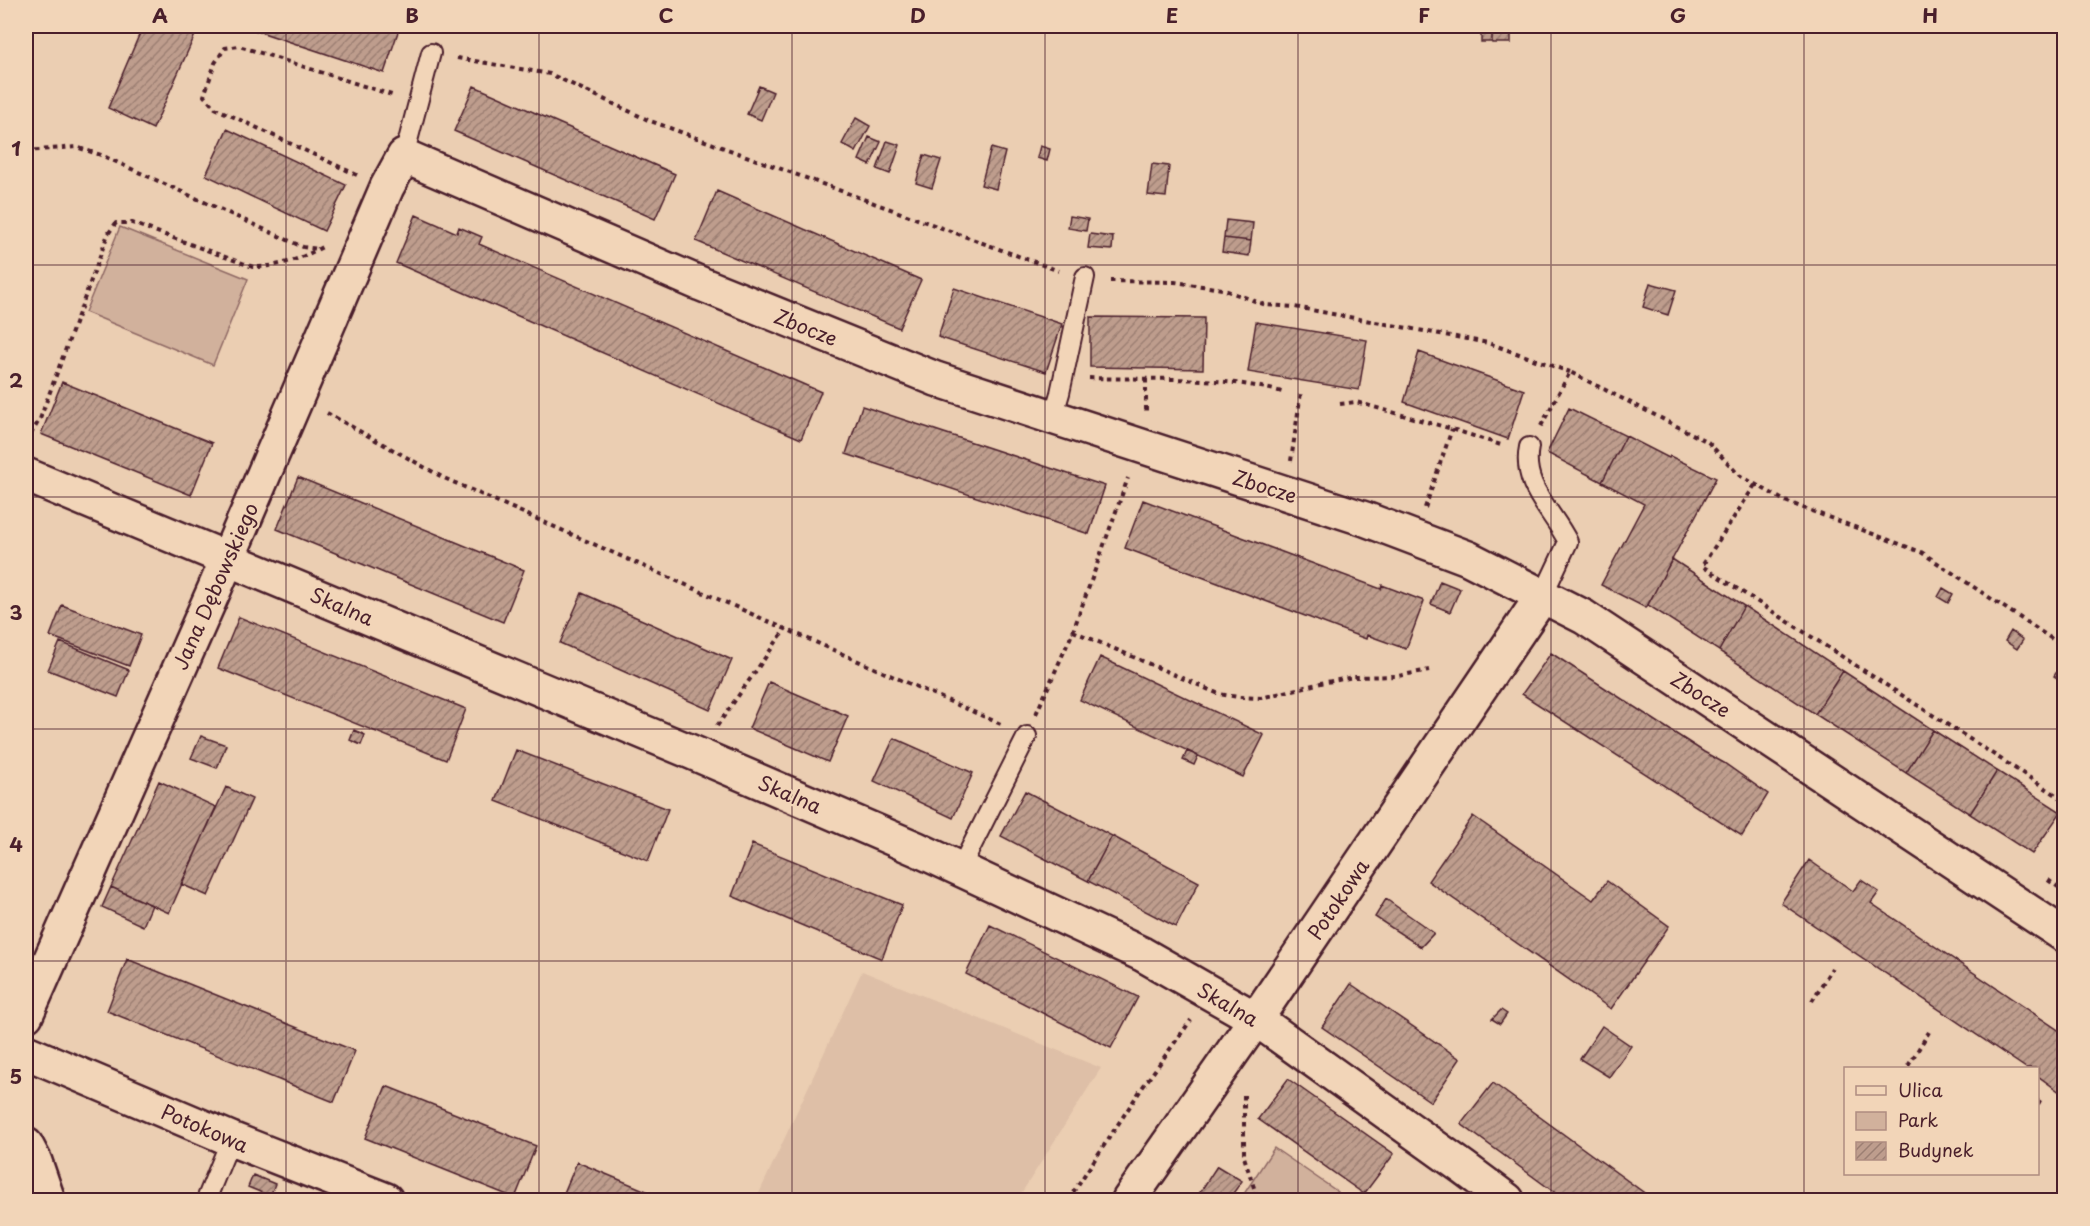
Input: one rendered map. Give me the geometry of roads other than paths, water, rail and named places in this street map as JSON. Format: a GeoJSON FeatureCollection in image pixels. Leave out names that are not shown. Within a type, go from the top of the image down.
{"type":"FeatureCollection","features":[{"type":"Feature","properties":{"kind":"street","name":"Jana Dębowskiego"},"geometry":{"type":"LineString","coordinates":[[26,1015],[387,187],[404,156]]}},
{"type":"Feature","properties":{"kind":"street","name":"Zbocze"},"geometry":{"type":"LineString","coordinates":[[404,156],[776,316],[936,379],[1365,519],[1468,558],[1584,617],[2064,935]]}},
{"type":"Feature","properties":{"kind":"street","name":"Skalna"},"geometry":{"type":"LineString","coordinates":[[26,475],[690,751],[960,869],[1142,954],[1256,1019],[1507,1200]]}},
{"type":"Feature","properties":{"kind":"street","name":"Potokowa"},"geometry":{"type":"LineString","coordinates":[[1129,1200],[1256,1019],[1543,595]]}},
{"type":"Feature","properties":{"kind":"street","name":"Potokowa"},"geometry":{"type":"LineString","coordinates":[[26,1052],[231,1139],[386,1200]]}},
{"type":"Feature","properties":{"kind":"street"},"geometry":{"type":"LineString","coordinates":[[26,1145],[35,1162],[48,1200]]}},
{"type":"Feature","properties":{"kind":"lane"},"geometry":{"type":"LineString","coordinates":[[404,156],[431,53]]}},
{"type":"Feature","properties":{"kind":"lane"},"geometry":{"type":"LineString","coordinates":[[1053,417],[1085,278]]}},
{"type":"Feature","properties":{"kind":"lane"},"geometry":{"type":"LineString","coordinates":[[1528,451],[1533,487],[1568,542],[1543,595]]}},
{"type":"Feature","properties":{"kind":"lane"},"geometry":{"type":"LineString","coordinates":[[960,869],[1027,736]]}},
{"type":"Feature","properties":{"kind":"lane"},"geometry":{"type":"LineString","coordinates":[[206,1200],[231,1139]]}}]}
